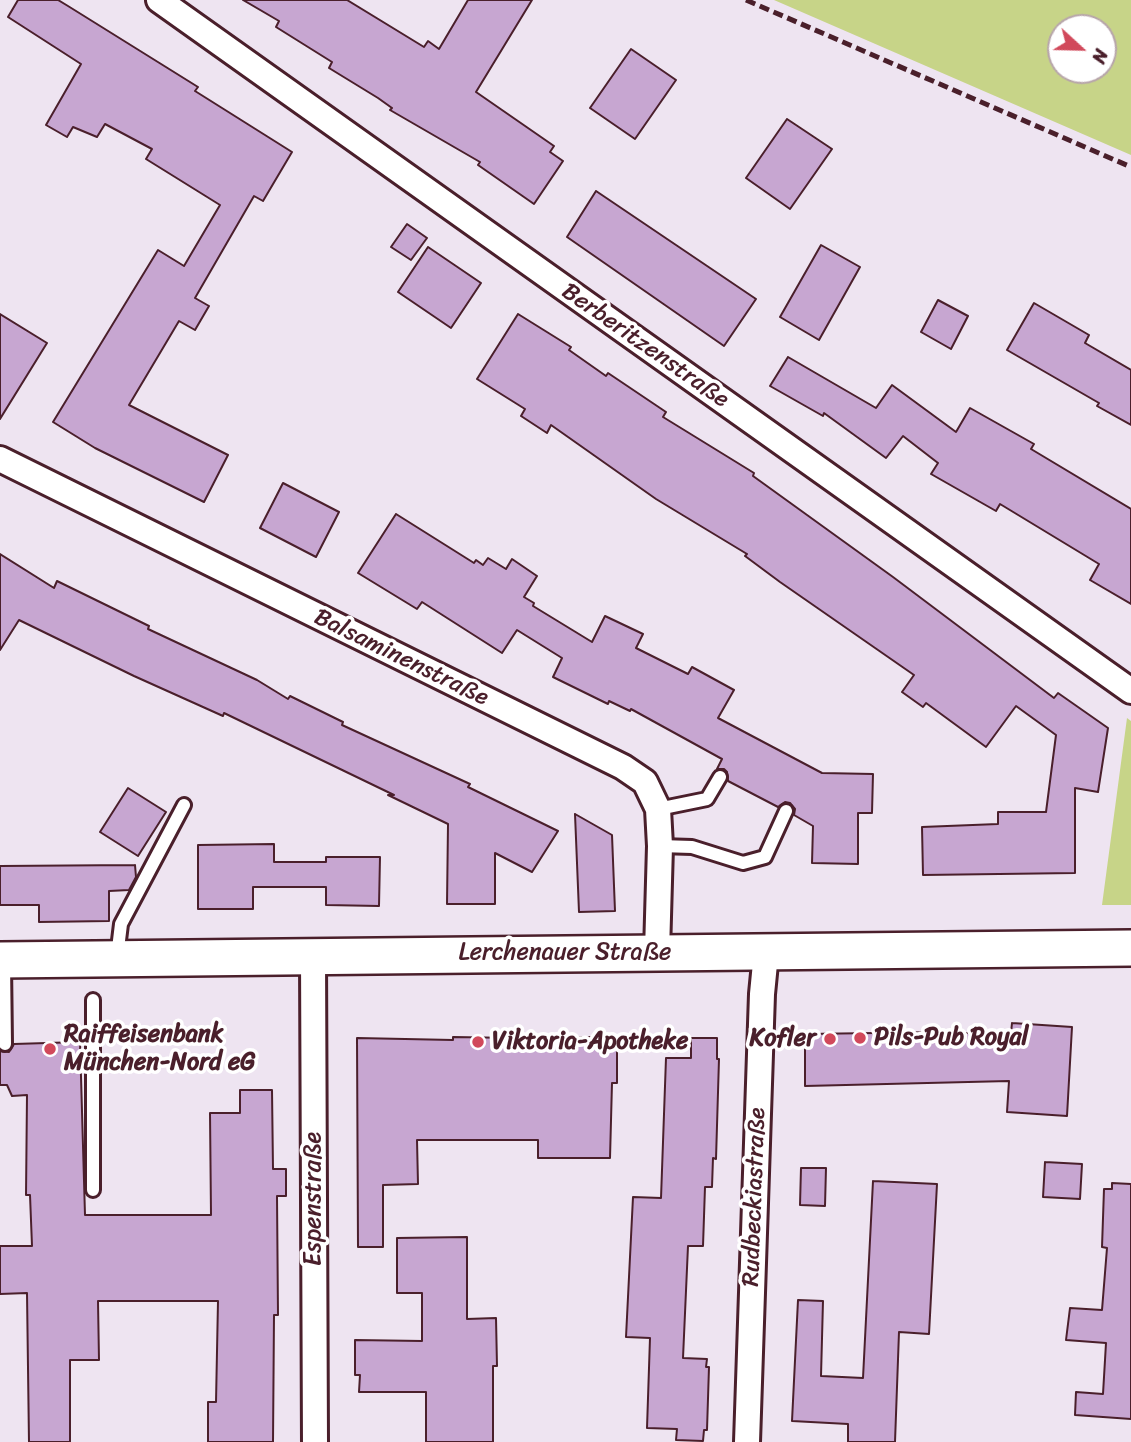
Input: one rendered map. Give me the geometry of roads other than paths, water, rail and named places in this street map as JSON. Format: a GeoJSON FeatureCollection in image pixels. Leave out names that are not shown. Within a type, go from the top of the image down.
{"type":"FeatureCollection","features":[{"type":"Feature","properties":{"kind":"main road","name":"Lerchenauer Straße"},"geometry":{"type":"LineString","coordinates":[[2,960],[1131,948]]}},
{"type":"Feature","properties":{"kind":"street","name":"Berberitzenstraße"},"geometry":{"type":"LineString","coordinates":[[159,0],[1131,691]]}},
{"type":"Feature","properties":{"kind":"street","name":"Balsaminenstraße"},"geometry":{"type":"LineString","coordinates":[[0,459],[623,766],[645,782],[657,809],[660,846],[657,953]]}},
{"type":"Feature","properties":{"kind":"street","name":"Rudbeckiastraße"},"geometry":{"type":"LineString","coordinates":[[747,1442],[762,994],[766,953]]}},
{"type":"Feature","properties":{"kind":"street","name":"Espenstraße"},"geometry":{"type":"LineString","coordinates":[[313,956],[315,1442]]}},
{"type":"Feature","properties":{"kind":"lane"},"geometry":{"type":"LineString","coordinates":[[657,809],[707,799],[720,777]]}},
{"type":"Feature","properties":{"kind":"lane"},"geometry":{"type":"LineString","coordinates":[[117,959],[121,925],[184,805]]}},
{"type":"Feature","properties":{"kind":"lane"},"geometry":{"type":"LineString","coordinates":[[660,846],[692,846],[743,863],[765,857],[786,811]]}},
{"type":"Feature","properties":{"kind":"lane"},"geometry":{"type":"LineString","coordinates":[[2,960],[5,1044]]}},
{"type":"Feature","properties":{"kind":"lane"},"geometry":{"type":"LineString","coordinates":[[93,1000],[93,1190]]}},
{"type":"Feature","properties":{"kind":"railway"},"geometry":{"type":"LineString","coordinates":[[746,0],[1131,167]]}},
{"type":"Feature","properties":{"kind":"place","name":"Pils-Pub Royal"},"geometry":{"type":"Point","coordinates":[860,1038]}},
{"type":"Feature","properties":{"kind":"place","name":"Kofler"},"geometry":{"type":"Point","coordinates":[830,1039]}},
{"type":"Feature","properties":{"kind":"place","name":"Viktoria-Apotheke"},"geometry":{"type":"Point","coordinates":[478,1042]}},
{"type":"Feature","properties":{"kind":"place","name":"Raiffeisenbank München-Nord eG"},"geometry":{"type":"Point","coordinates":[50,1049]}}]}
